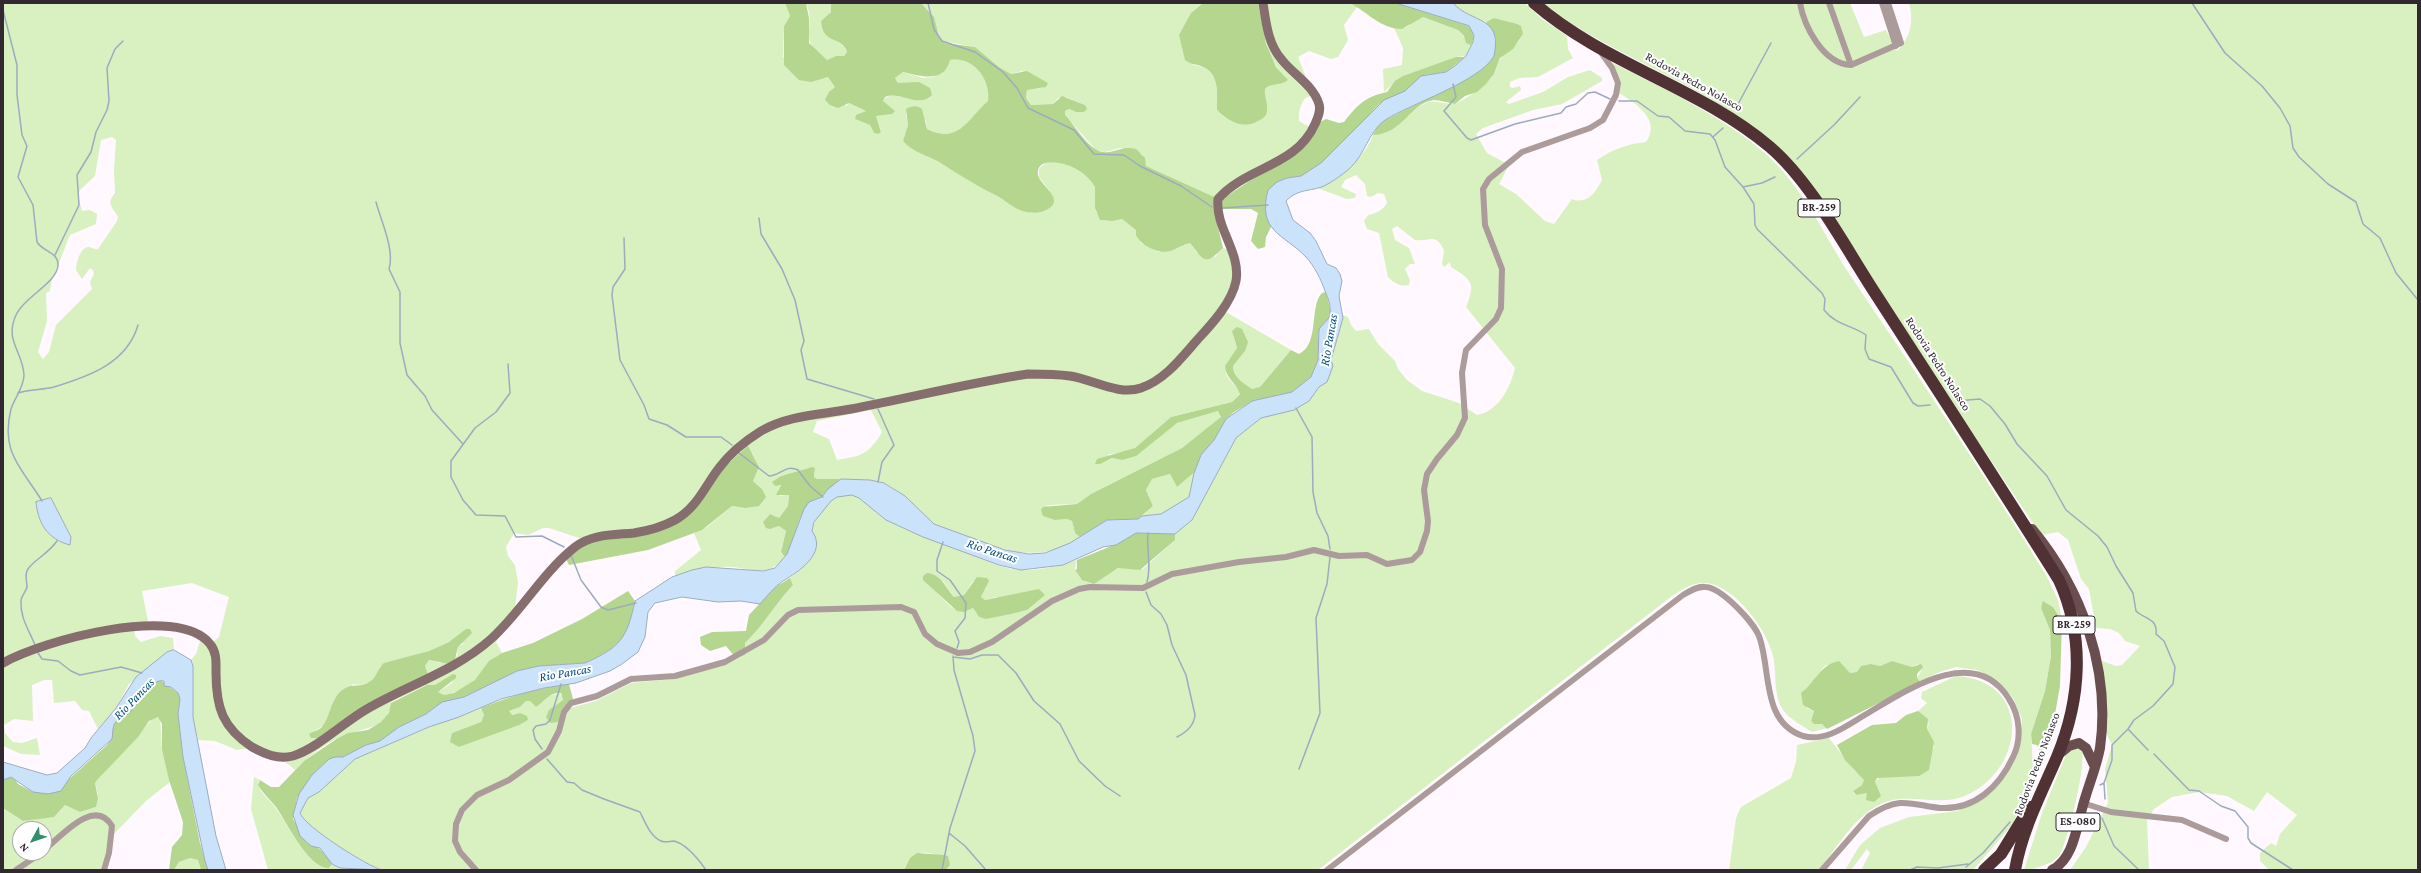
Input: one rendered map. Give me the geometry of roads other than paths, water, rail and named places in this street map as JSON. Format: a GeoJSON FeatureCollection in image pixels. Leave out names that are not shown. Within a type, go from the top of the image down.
{"type":"FeatureCollection","features":[{"type":"Feature","properties":{"kind":"highway","name":"Rodovia Pedro Nolasco"},"geometry":{"type":"LineString","coordinates":[[1534,3],[1550,17],[1595,45],[1735,120],[1771,148],[1794,173],[1814,200],[2013,506],[2059,580],[2069,605],[2076,636],[2077,683],[2072,716],[2057,756],[2042,787],[2015,866]]}},
{"type":"Feature","properties":{"kind":"highway"},"geometry":{"type":"LineString","coordinates":[[1984,870],[2000,854],[2042,787]]}},
{"type":"Feature","properties":{"kind":"main road"},"geometry":{"type":"LineString","coordinates":[[2013,506],[2048,549],[2062,571],[2090,632],[2100,680],[2102,711],[2099,750],[2095,767]]}},
{"type":"Feature","properties":{"kind":"main road"},"geometry":{"type":"LineString","coordinates":[[2057,756],[2069,746],[2079,743],[2086,748],[2095,767]]}},
{"type":"Feature","properties":{"kind":"main road","name":"ES-080"},"geometry":{"type":"LineString","coordinates":[[2052,870],[2063,861],[2071,848],[2083,803],[2095,767]]}},
{"type":"Feature","properties":{"kind":"street"},"geometry":{"type":"LineString","coordinates":[[3,663],[64,640],[111,628],[169,627],[192,631],[212,646],[216,658],[216,692],[222,715],[230,729],[263,754],[276,757],[292,756],[307,750],[366,710],[448,668],[477,650],[508,622],[563,557],[579,544],[598,536],[638,533],[675,520],[684,514],[705,490],[721,465],[740,445],[777,423],[1028,374],[1047,373],[1072,376],[1103,385],[1127,389],[1140,389],[1152,383],[1169,371],[1214,321],[1236,282],[1236,266],[1219,217],[1218,199],[1236,183],[1298,149],[1309,138],[1321,110],[1319,102],[1308,86],[1281,59],[1272,45],[1263,3]]}},
{"type":"Feature","properties":{"kind":"street"},"geometry":{"type":"LineString","coordinates":[[1800,3],[1805,23],[1811,35],[1834,59],[1851,65],[1896,46],[1901,42],[1888,3]]}},
{"type":"Feature","properties":{"kind":"street"},"geometry":{"type":"LineString","coordinates":[[1829,3],[1851,65]]}},
{"type":"Feature","properties":{"kind":"street"},"geometry":{"type":"LineString","coordinates":[[1882,3],[1896,46]]}},
{"type":"Feature","properties":{"kind":"street"},"geometry":{"type":"LineString","coordinates":[[476,870],[460,852],[455,841],[456,824],[462,810],[477,795],[509,780],[548,752],[559,732],[564,712],[571,702],[593,698],[631,679],[675,676],[725,662],[764,640],[793,612],[832,608],[901,607],[910,609],[917,615],[925,634],[937,644],[958,653],[970,652],[992,642],[1052,601],[1080,589],[1095,587],[1143,588],[1172,574],[1239,562],[1286,557],[1314,550],[1334,555],[1367,555],[1387,564],[1412,560],[1420,552],[1427,531],[1428,515],[1424,490],[1427,474],[1436,459],[1457,435],[1465,418],[1464,355],[1470,345],[1496,319],[1502,308],[1502,269],[1485,225],[1483,190],[1489,179],[1522,152],[1590,128],[1603,120],[1616,95],[1618,83],[1612,68],[1595,45]]}},
{"type":"Feature","properties":{"kind":"street"},"geometry":{"type":"LineString","coordinates":[[1327,870],[1683,595],[1705,587],[1715,588],[1723,594],[1760,637],[1775,713],[1795,732],[1817,738],[1826,736],[1922,684],[1955,672],[1976,673],[1991,679],[2002,688],[2014,706],[2019,735],[2015,754],[2005,775],[1997,785],[1981,798],[1960,806],[1939,808],[1900,803],[1877,811],[1869,816],[1822,870]]}},
{"type":"Feature","properties":{"kind":"street"},"geometry":{"type":"LineString","coordinates":[[2083,803],[2111,812],[2189,823],[2199,822]]}},
{"type":"Feature","properties":{"kind":"street"},"geometry":{"type":"LineString","coordinates":[[52,843],[77,822],[98,816],[105,818],[112,826],[109,853],[104,870]]}},
{"type":"Feature","properties":{"kind":"street"},"geometry":{"type":"LineString","coordinates":[[2189,823],[2226,839]]}},
{"type":"Feature","properties":{"kind":"street"},"geometry":{"type":"LineString","coordinates":[[16,870],[29,861]]}},
{"type":"Feature","properties":{"kind":"water","name":"Rio Pancas"},"geometry":{"type":"Polygon","coordinates":[[[1396,3],[1453,3],[1461,10],[1484,22],[1490,27],[1494,33],[1496,43],[1494,56],[1487,65],[1460,83],[1385,120],[1375,130],[1359,157],[1349,169],[1337,178],[1319,188],[1295,194],[1286,201],[1293,220],[1310,233],[1316,241],[1327,264],[1336,268],[1342,281],[1339,296],[1343,318],[1331,360],[1333,366],[1327,382],[1319,387],[1309,401],[1294,410],[1261,418],[1236,438],[1192,520],[1175,534],[1136,533],[1116,545],[1103,547],[1063,565],[1021,570],[999,565],[923,537],[886,520],[859,498],[852,495],[837,497],[831,501],[814,522],[812,531],[816,539],[816,547],[814,554],[809,561],[777,586],[760,604],[741,601],[718,602],[682,597],[655,603],[648,612],[645,637],[638,652],[610,671],[576,683],[544,688],[501,699],[459,717],[429,727],[355,759],[319,792],[308,798],[300,813],[304,819],[337,845],[374,867],[382,870],[340,868],[332,864],[320,848],[311,846],[300,836],[293,815],[299,794],[312,775],[329,759],[343,757],[366,745],[380,741],[399,727],[426,714],[442,702],[464,697],[517,671],[539,666],[585,663],[607,652],[615,646],[625,633],[635,601],[672,577],[706,567],[763,571],[775,568],[787,554],[804,509],[809,502],[822,497],[828,489],[841,479],[870,480],[884,483],[905,496],[934,524],[1005,550],[1029,554],[1045,553],[1070,543],[1107,520],[1138,519],[1142,516],[1161,514],[1189,497],[1194,473],[1201,455],[1214,440],[1226,419],[1252,401],[1292,392],[1311,377],[1318,360],[1319,329],[1329,318],[1329,301],[1314,269],[1306,257],[1298,249],[1281,237],[1269,224],[1266,215],[1268,190],[1277,182],[1287,178],[1301,176],[1321,163],[1384,100],[1405,91],[1421,76],[1446,72],[1466,56],[1473,42],[1474,35],[1469,26],[1396,3]]]}},
{"type":"Feature","properties":{"kind":"water"},"geometry":{"type":"Polygon","coordinates":[[[51,498],[71,537],[70,545],[55,539],[45,529],[39,517],[36,502],[51,498]]]}},
{"type":"Feature","properties":{"kind":"water","name":"Rio Pancas"},"geometry":{"type":"Polygon","coordinates":[[[174,650],[191,660],[193,666],[193,717],[216,836],[226,870],[208,870],[205,861],[183,757],[178,714],[180,699],[178,693],[171,687],[164,686],[164,681],[158,681],[148,688],[132,710],[116,721],[113,727],[112,739],[71,776],[61,791],[48,794],[33,792],[11,777],[3,780],[3,762],[47,775],[57,773],[85,748],[91,738],[116,708],[136,677],[167,652],[174,650]]]}},
{"type":"Feature","properties":{"kind":"waterway"},"geometry":{"type":"LineString","coordinates":[[928,3],[934,29],[942,41],[975,52],[1003,72],[1017,88],[1028,108],[1074,130],[1094,154],[1124,155],[1140,166],[1181,186],[1212,207]]}},
{"type":"Feature","properties":{"kind":"waterway"},"geometry":{"type":"LineString","coordinates":[[2192,3],[2225,53],[2262,86],[2280,108],[2290,126],[2293,148],[2299,157],[2328,184],[2356,202],[2363,224],[2380,238],[2396,273],[2418,300]]}},
{"type":"Feature","properties":{"kind":"waterway"},"geometry":{"type":"LineString","coordinates":[[3,10],[17,65],[17,95],[22,135],[27,146],[18,177],[33,205],[37,242],[58,261],[56,272],[52,278],[26,301],[17,313],[13,322],[12,331],[15,345],[21,359],[24,379],[11,409],[8,424],[8,437],[15,459],[42,501]]}},
{"type":"Feature","properties":{"kind":"waterway"},"geometry":{"type":"LineString","coordinates":[[55,255],[79,205],[77,175],[91,152],[96,132],[107,110],[109,101],[107,68],[115,49],[123,41]]}},
{"type":"Feature","properties":{"kind":"waterway"},"geometry":{"type":"LineString","coordinates":[[1737,106],[1771,43]]}},
{"type":"Feature","properties":{"kind":"waterway"},"geometry":{"type":"LineString","coordinates":[[1453,84],[1456,97],[1444,111],[1467,138],[1471,140],[1515,124],[1561,113],[1566,107],[1576,104],[1588,93],[1595,92],[1610,99]]}},
{"type":"Feature","properties":{"kind":"waterway"},"geometry":{"type":"LineString","coordinates":[[1797,159],[1834,125],[1860,97]]}},
{"type":"Feature","properties":{"kind":"waterway"},"geometry":{"type":"LineString","coordinates":[[1619,101],[1637,101],[1658,116],[1669,117],[1685,131],[1710,134],[1715,140],[1725,167],[1743,187],[1754,204],[1755,225],[1757,229],[1822,293],[1825,299],[1824,310],[1829,315],[1839,322],[1866,335],[1865,349],[1869,359],[1891,367],[1913,403],[1918,406],[1930,405]]}},
{"type":"Feature","properties":{"kind":"waterway"},"geometry":{"type":"LineString","coordinates":[[1713,137],[1723,128]]}},
{"type":"Feature","properties":{"kind":"waterway"},"geometry":{"type":"LineString","coordinates":[[1743,187],[1762,183],[1775,177]]}},
{"type":"Feature","properties":{"kind":"waterway"},"geometry":{"type":"LineString","coordinates":[[376,202],[389,244],[389,269],[400,292],[400,343],[407,375],[425,396],[432,410],[463,444]]}},
{"type":"Feature","properties":{"kind":"waterway"},"geometry":{"type":"LineString","coordinates":[[1222,208],[1268,205]]}},
{"type":"Feature","properties":{"kind":"waterway"},"geometry":{"type":"LineString","coordinates":[[759,218],[761,234],[782,269],[795,300],[804,341],[801,350],[807,379],[874,399]]}},
{"type":"Feature","properties":{"kind":"waterway"},"geometry":{"type":"LineString","coordinates":[[624,238],[625,269],[613,287],[612,295],[620,360],[644,405],[649,419],[667,425],[686,437],[721,437],[732,445]]}},
{"type":"Feature","properties":{"kind":"waterway"},"geometry":{"type":"LineString","coordinates":[[18,393],[54,387],[93,373],[116,358],[125,349],[133,338],[138,325]]}},
{"type":"Feature","properties":{"kind":"waterway"},"geometry":{"type":"LineString","coordinates":[[508,364],[510,393],[496,412],[475,428],[451,461],[451,477],[463,500],[476,515],[505,516],[516,537],[542,536],[564,547]]}},
{"type":"Feature","properties":{"kind":"waterway"},"geometry":{"type":"LineString","coordinates":[[1956,401],[1980,399],[1990,406],[2005,424],[2017,444],[2047,476],[2066,510],[2098,536],[2107,547],[2116,566],[2133,593],[2136,611],[2153,622],[2155,625],[2156,634],[2164,641],[2175,667],[2173,684],[2153,706],[2134,720],[2128,729],[2112,745],[2112,760],[2104,783],[2105,799]]}},
{"type":"Feature","properties":{"kind":"waterway"},"geometry":{"type":"LineString","coordinates":[[1296,408],[1312,437],[1313,492],[1317,513],[1328,536],[1330,549]]}},
{"type":"Feature","properties":{"kind":"waterway"},"geometry":{"type":"LineString","coordinates":[[878,409],[894,445],[882,462],[878,482]]}},
{"type":"Feature","properties":{"kind":"waterway"},"geometry":{"type":"LineString","coordinates":[[739,453],[769,476],[790,468],[798,470],[810,486],[823,497]]}},
{"type":"Feature","properties":{"kind":"waterway"},"geometry":{"type":"LineString","coordinates":[[1147,582],[1149,570],[1148,533]]}},
{"type":"Feature","properties":{"kind":"waterway"},"geometry":{"type":"LineString","coordinates":[[35,645],[25,624],[21,607],[21,599],[27,587],[26,573],[31,565],[57,541]]}},
{"type":"Feature","properties":{"kind":"waterway"},"geometry":{"type":"LineString","coordinates":[[943,542],[937,560],[937,571],[950,580],[966,603],[965,618],[955,631],[959,642],[957,648]]}},
{"type":"Feature","properties":{"kind":"waterway"},"geometry":{"type":"LineString","coordinates":[[571,555],[581,580],[601,607],[608,610],[636,603]]}},
{"type":"Feature","properties":{"kind":"waterway"},"geometry":{"type":"LineString","coordinates":[[1299,769],[1320,713],[1316,618],[1327,584],[1330,557]]}},
{"type":"Feature","properties":{"kind":"waterway"},"geometry":{"type":"LineString","coordinates":[[1146,592],[1151,605],[1161,614],[1167,625],[1172,645],[1186,675],[1195,715],[1189,728],[1177,737]]}},
{"type":"Feature","properties":{"kind":"waterway","name":"Rio Pancas"},"geometry":{"type":"LineString","coordinates":[[38,653],[42,659],[58,661],[71,671],[80,675],[121,667],[142,673]]}},
{"type":"Feature","properties":{"kind":"waterway"},"geometry":{"type":"LineString","coordinates":[[953,657],[970,659],[982,655],[998,655],[1016,673],[1034,701],[1060,724],[1079,761],[1105,786],[1120,796]]}},
{"type":"Feature","properties":{"kind":"waterway"},"geometry":{"type":"LineString","coordinates":[[942,870],[950,828],[975,751],[973,736],[954,670],[953,656]]}},
{"type":"Feature","properties":{"kind":"waterway","name":"Rio Pancas"},"geometry":{"type":"LineString","coordinates":[[542,749],[535,739],[533,730],[536,726],[546,724],[550,720],[561,684]]}},
{"type":"Feature","properties":{"kind":"waterway"},"geometry":{"type":"LineString","coordinates":[[2128,729],[2148,750]]}},
{"type":"Feature","properties":{"kind":"waterway"},"geometry":{"type":"LineString","coordinates":[[2154,754],[2189,790],[2199,791],[2221,806],[2235,811],[2248,827],[2248,838],[2251,843],[2293,870]]}},
{"type":"Feature","properties":{"kind":"waterway"},"geometry":{"type":"LineString","coordinates":[[547,759],[567,782],[574,783],[582,790],[640,812],[648,828],[657,839],[664,842],[674,841],[683,845],[696,857],[706,870]]}},
{"type":"Feature","properties":{"kind":"waterway"},"geometry":{"type":"LineString","coordinates":[[2100,785],[2104,783]]}},
{"type":"Feature","properties":{"kind":"waterway"},"geometry":{"type":"LineString","coordinates":[[2102,818],[2114,846],[2139,870]]}},
{"type":"Feature","properties":{"kind":"waterway"},"geometry":{"type":"LineString","coordinates":[[1966,867],[1983,853],[2010,822]]}},
{"type":"Feature","properties":{"kind":"waterway"},"geometry":{"type":"LineString","coordinates":[[949,833],[965,846],[986,870]]}},
{"type":"Feature","properties":{"kind":"waterway"},"geometry":{"type":"LineString","coordinates":[[1910,870],[1917,867],[1938,868],[1968,864]]}}]}
